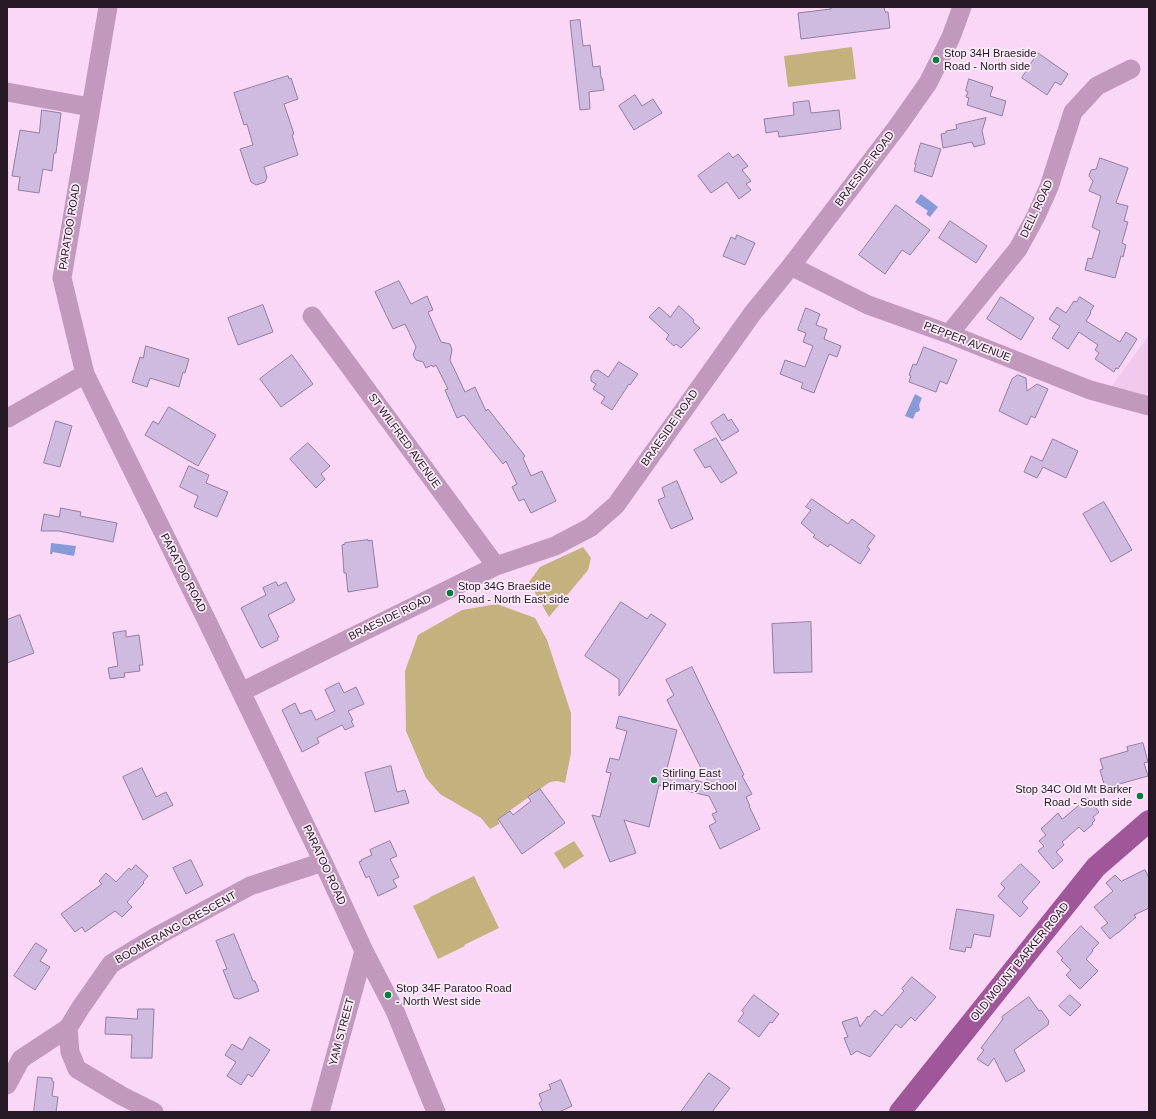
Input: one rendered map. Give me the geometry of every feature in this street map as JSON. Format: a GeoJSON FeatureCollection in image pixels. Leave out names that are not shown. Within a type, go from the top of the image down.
{"type":"FeatureCollection","features":[{"type":"Feature","properties":{"kind":"main road","name":"OLD MOUNT BARKER ROAD"},"geometry":{"type":"LineString","coordinates":[[900,1112],[1096,867],[1149,821]]}},
{"type":"Feature","properties":{"kind":"street","name":"PARATOO ROAD"},"geometry":{"type":"LineString","coordinates":[[108,7],[62,278],[85,374],[242,692],[364,951],[395,1010],[436,1112]]}},
{"type":"Feature","properties":{"kind":"street","name":"BRAESIDE ROAD"},"geometry":{"type":"LineString","coordinates":[[242,692],[496,566],[555,546],[591,527],[616,505],[752,314],[791,266],[897,127],[928,83],[951,37],[962,7]]}},
{"type":"Feature","properties":{"kind":"street","name":"DELL ROAD"},"geometry":{"type":"LineString","coordinates":[[949,334],[1018,249],[1036,216],[1049,187],[1072,112],[1097,86],[1131,69]]}},
{"type":"Feature","properties":{"kind":"street"},"geometry":{"type":"LineString","coordinates":[[7,92],[90,108]]}},
{"type":"Feature","properties":{"kind":"street","name":"PEPPER AVENUE"},"geometry":{"type":"LineString","coordinates":[[791,266],[868,305],[949,334],[1090,390],[1149,406]]}},
{"type":"Feature","properties":{"kind":"street","name":"ST WILFRED AVENUE"},"geometry":{"type":"LineString","coordinates":[[312,316],[496,566]]}},
{"type":"Feature","properties":{"kind":"street"},"geometry":{"type":"LineString","coordinates":[[8,418],[85,374]]}},
{"type":"Feature","properties":{"kind":"street","name":"BOOMERANG CRESCENT"},"geometry":{"type":"LineString","coordinates":[[68,1028],[80,1007],[110,964],[250,886],[323,862]]}},
{"type":"Feature","properties":{"kind":"street","name":"YAM STREET"},"geometry":{"type":"LineString","coordinates":[[320,1112],[364,951]]}},
{"type":"Feature","properties":{"kind":"street"},"geometry":{"type":"LineString","coordinates":[[7,1085],[21,1059],[68,1028],[70,1052],[77,1069],[122,1096],[154,1112]]}},
{"type":"Feature","properties":{"kind":"shaded area"},"geometry":{"type":"Polygon","coordinates":[[[852,47],[856,79],[788,87],[784,56],[852,47]]]}},
{"type":"Feature","properties":{"kind":"shaded area"},"geometry":{"type":"Polygon","coordinates":[[[1149,335],[1149,406],[1106,394],[1133,357],[1149,335]]]}},
{"type":"Feature","properties":{"kind":"shaded area"},"geometry":{"type":"Polygon","coordinates":[[[583,547],[591,558],[588,570],[549,617],[529,582],[540,567],[583,547]]]}},
{"type":"Feature","properties":{"kind":"shaded area"},"geometry":{"type":"Polygon","coordinates":[[[497,604],[535,618],[547,640],[571,713],[571,753],[565,783],[557,781],[550,782],[498,819],[499,824],[490,829],[481,818],[440,794],[426,778],[406,731],[405,671],[418,635],[462,610],[497,604]]]}},
{"type":"Feature","properties":{"kind":"shaded area"},"geometry":{"type":"Polygon","coordinates":[[[574,841],[584,856],[564,869],[554,853],[574,841]]]}},
{"type":"Feature","properties":{"kind":"shaded area"},"geometry":{"type":"Polygon","coordinates":[[[474,876],[499,928],[438,959],[413,906],[474,876]]]}},
{"type":"Feature","properties":{"kind":"water"},"geometry":{"type":"Polygon","coordinates":[[[921,194],[938,207],[930,217],[926,214],[928,211],[915,202],[921,194]]]}},
{"type":"Feature","properties":{"kind":"water"},"geometry":{"type":"Polygon","coordinates":[[[915,394],[922,398],[919,405],[920,410],[916,412],[913,419],[905,416],[915,394]]]}},
{"type":"Feature","properties":{"kind":"water"},"geometry":{"type":"Polygon","coordinates":[[[51,543],[76,546],[74,556],[53,552],[50,554],[51,543]]]}},
{"type":"Feature","properties":{"kind":"building"},"geometry":{"type":"Polygon","coordinates":[[[830,7],[884,7],[885,12],[888,12],[890,28],[801,39],[798,13],[831,9],[830,7]]]}},
{"type":"Feature","properties":{"kind":"building"},"geometry":{"type":"Polygon","coordinates":[[[580,20],[583,46],[590,45],[593,67],[600,66],[604,90],[589,92],[590,109],[580,110],[570,21],[580,20]]]}},
{"type":"Feature","properties":{"kind":"building"},"geometry":{"type":"Polygon","coordinates":[[[1038,53],[1068,74],[1061,85],[1055,82],[1047,95],[1022,78],[1038,53]]]}},
{"type":"Feature","properties":{"kind":"building"},"geometry":{"type":"Polygon","coordinates":[[[288,76],[289,79],[291,78],[298,99],[284,104],[294,134],[292,135],[298,155],[264,167],[267,177],[265,182],[256,185],[251,182],[240,149],[253,145],[247,124],[244,125],[234,93],[288,76]]]}},
{"type":"Feature","properties":{"kind":"building"},"geometry":{"type":"Polygon","coordinates":[[[969,79],[993,87],[990,96],[1006,101],[1002,116],[967,105],[969,98],[966,97],[968,92],[966,91],[969,79]]]}},
{"type":"Feature","properties":{"kind":"building"},"geometry":{"type":"Polygon","coordinates":[[[635,95],[642,106],[653,99],[662,113],[634,130],[619,106],[635,95]]]}},
{"type":"Feature","properties":{"kind":"building"},"geometry":{"type":"Polygon","coordinates":[[[809,101],[811,113],[839,110],[841,129],[779,137],[778,131],[766,133],[764,119],[794,115],[793,103],[809,101]]]}},
{"type":"Feature","properties":{"kind":"building"},"geometry":{"type":"Polygon","coordinates":[[[42,110],[61,113],[52,171],[43,169],[39,193],[18,190],[20,177],[12,176],[20,130],[39,133],[42,110]]]}},
{"type":"Feature","properties":{"kind":"building"},"geometry":{"type":"Polygon","coordinates":[[[986,118],[982,131],[985,144],[974,147],[972,142],[943,148],[941,134],[946,133],[946,131],[957,129],[956,125],[986,118]]]}},
{"type":"Feature","properties":{"kind":"building"},"geometry":{"type":"Polygon","coordinates":[[[921,143],[941,149],[932,177],[914,171],[921,143]]]}},
{"type":"Feature","properties":{"kind":"building"},"geometry":{"type":"Polygon","coordinates":[[[729,153],[733,158],[738,154],[748,166],[742,170],[751,181],[746,184],[751,190],[739,199],[727,182],[711,193],[698,176],[729,153]]]}},
{"type":"Feature","properties":{"kind":"building"},"geometry":{"type":"Polygon","coordinates":[[[1100,158],[1128,168],[1116,203],[1128,206],[1124,221],[1128,222],[1122,243],[1126,245],[1123,257],[1121,256],[1115,278],[1085,270],[1088,258],[1092,259],[1100,231],[1092,227],[1101,196],[1089,191],[1093,181],[1089,176],[1091,170],[1096,169],[1100,158]]]}},
{"type":"Feature","properties":{"kind":"building"},"geometry":{"type":"Polygon","coordinates":[[[896,205],[930,230],[910,255],[902,250],[885,274],[859,255],[896,205]]]}},
{"type":"Feature","properties":{"kind":"building"},"geometry":{"type":"Polygon","coordinates":[[[950,221],[987,246],[976,263],[939,238],[950,221]]]}},
{"type":"Feature","properties":{"kind":"building"},"geometry":{"type":"Polygon","coordinates":[[[737,235],[755,243],[745,265],[723,256],[731,237],[735,239],[737,235]]]}},
{"type":"Feature","properties":{"kind":"building"},"geometry":{"type":"Polygon","coordinates":[[[399,281],[411,304],[427,296],[433,310],[428,312],[441,342],[450,344],[452,350],[450,360],[465,392],[475,387],[486,411],[488,409],[525,456],[523,458],[531,476],[542,471],[556,501],[531,513],[524,499],[519,501],[512,487],[517,484],[506,461],[503,464],[464,415],[457,418],[445,390],[448,389],[436,365],[426,368],[423,362],[416,360],[413,355],[416,347],[405,324],[393,329],[375,292],[399,281]]]}},
{"type":"Feature","properties":{"kind":"building"},"geometry":{"type":"Polygon","coordinates":[[[1001,297],[1034,318],[1021,340],[987,319],[1001,297]]]}},
{"type":"Feature","properties":{"kind":"building"},"geometry":{"type":"Polygon","coordinates":[[[1080,297],[1094,306],[1086,321],[1120,342],[1126,332],[1137,339],[1118,369],[1116,368],[1114,372],[1095,359],[1099,353],[1095,350],[1098,345],[1079,332],[1068,349],[1052,338],[1060,326],[1049,319],[1057,307],[1066,313],[1074,301],[1076,302],[1080,297]]]}},
{"type":"Feature","properties":{"kind":"building"},"geometry":{"type":"Polygon","coordinates":[[[263,305],[273,332],[238,345],[228,318],[263,305]]]}},
{"type":"Feature","properties":{"kind":"building"},"geometry":{"type":"Polygon","coordinates":[[[679,306],[700,328],[681,348],[676,344],[674,346],[666,339],[669,335],[649,317],[659,307],[670,317],[679,306]]]}},
{"type":"Feature","properties":{"kind":"building"},"geometry":{"type":"Polygon","coordinates":[[[806,308],[820,314],[816,325],[827,329],[824,339],[841,346],[837,357],[829,354],[814,393],[801,388],[803,383],[780,374],[785,360],[805,367],[813,346],[803,342],[806,333],[798,330],[806,308]]]}},
{"type":"Feature","properties":{"kind":"building"},"geometry":{"type":"Polygon","coordinates":[[[146,346],[189,359],[185,373],[183,372],[179,387],[150,378],[147,387],[132,382],[140,357],[143,358],[146,346]]]}},
{"type":"Feature","properties":{"kind":"building"},"geometry":{"type":"Polygon","coordinates":[[[924,347],[957,360],[947,384],[940,381],[936,392],[909,382],[911,376],[909,375],[913,364],[916,365],[924,347]]]}},
{"type":"Feature","properties":{"kind":"building"},"geometry":{"type":"Polygon","coordinates":[[[292,355],[313,384],[281,407],[260,379],[292,355]]]}},
{"type":"Feature","properties":{"kind":"building"},"geometry":{"type":"Polygon","coordinates":[[[619,362],[638,374],[630,385],[629,384],[612,410],[601,403],[605,397],[593,389],[596,384],[591,381],[591,376],[594,371],[598,370],[608,377],[619,362]]]}},
{"type":"Feature","properties":{"kind":"building"},"geometry":{"type":"Polygon","coordinates":[[[1018,375],[1026,378],[1027,391],[1037,384],[1048,389],[1035,418],[1031,416],[1027,425],[999,411],[1012,379],[1018,375]]]}},
{"type":"Feature","properties":{"kind":"building"},"geometry":{"type":"Polygon","coordinates":[[[169,407],[216,435],[198,466],[145,435],[153,421],[158,424],[169,407]]]}},
{"type":"Feature","properties":{"kind":"building"},"geometry":{"type":"Polygon","coordinates":[[[724,414],[728,421],[731,419],[739,431],[722,441],[711,423],[724,414]]]}},
{"type":"Feature","properties":{"kind":"building"},"geometry":{"type":"Polygon","coordinates":[[[56,421],[72,426],[60,467],[44,463],[56,421]]]}},
{"type":"Feature","properties":{"kind":"building"},"geometry":{"type":"Polygon","coordinates":[[[716,438],[737,473],[721,483],[710,466],[705,468],[694,450],[716,438]]]}},
{"type":"Feature","properties":{"kind":"building"},"geometry":{"type":"Polygon","coordinates":[[[1053,439],[1078,451],[1066,478],[1043,467],[1037,478],[1024,472],[1031,456],[1042,461],[1053,439]]]}},
{"type":"Feature","properties":{"kind":"building"},"geometry":{"type":"Polygon","coordinates":[[[308,443],[330,466],[321,474],[325,479],[316,488],[290,459],[308,443]]]}},
{"type":"Feature","properties":{"kind":"building"},"geometry":{"type":"Polygon","coordinates":[[[189,466],[209,475],[206,483],[228,492],[217,517],[194,507],[198,496],[180,487],[189,466]]]}},
{"type":"Feature","properties":{"kind":"building"},"geometry":{"type":"Polygon","coordinates":[[[677,481],[693,519],[671,529],[658,500],[665,497],[662,488],[677,481]]]}},
{"type":"Feature","properties":{"kind":"building"},"geometry":{"type":"Polygon","coordinates":[[[812,499],[848,524],[852,519],[875,536],[867,547],[870,549],[860,564],[830,544],[828,547],[813,537],[815,535],[801,523],[811,510],[806,507],[812,499]]]}},
{"type":"Feature","properties":{"kind":"building"},"geometry":{"type":"Polygon","coordinates":[[[1104,502],[1132,550],[1111,562],[1083,514],[1104,502]]]}},
{"type":"Feature","properties":{"kind":"building"},"geometry":{"type":"Polygon","coordinates":[[[61,508],[81,512],[80,516],[117,523],[113,542],[59,531],[41,531],[44,514],[59,517],[61,508]]]}},
{"type":"Feature","properties":{"kind":"building"},"geometry":{"type":"Polygon","coordinates":[[[372,540],[378,587],[348,592],[346,573],[344,573],[342,545],[345,543],[372,540]]]}},
{"type":"Feature","properties":{"kind":"building"},"geometry":{"type":"Polygon","coordinates":[[[276,582],[278,586],[286,582],[295,600],[268,615],[279,637],[277,638],[278,640],[262,648],[241,608],[266,595],[263,588],[276,582]]]}},
{"type":"Feature","properties":{"kind":"building"},"geometry":{"type":"Polygon","coordinates":[[[621,602],[647,619],[651,614],[666,624],[619,696],[619,679],[585,656],[621,602]]]}},
{"type":"Feature","properties":{"kind":"building"},"geometry":{"type":"Polygon","coordinates":[[[20,615],[34,653],[7,663],[7,620],[20,615]]]}},
{"type":"Feature","properties":{"kind":"building"},"geometry":{"type":"Polygon","coordinates":[[[811,622],[812,672],[774,673],[772,624],[811,622]]]}},
{"type":"Feature","properties":{"kind":"building"},"geometry":{"type":"Polygon","coordinates":[[[126,631],[126,637],[139,635],[143,665],[139,665],[140,671],[124,673],[125,677],[110,679],[108,668],[118,666],[113,633],[126,631]]]}},
{"type":"Feature","properties":{"kind":"building"},"geometry":{"type":"Polygon","coordinates":[[[692,667],[744,775],[742,776],[752,794],[746,797],[760,829],[720,849],[709,826],[716,822],[712,814],[717,812],[709,796],[659,785],[649,827],[624,820],[636,853],[610,862],[592,815],[600,817],[611,773],[606,772],[610,758],[619,760],[627,731],[616,728],[619,716],[677,730],[666,772],[709,784],[667,700],[674,695],[666,680],[692,667]]]}},
{"type":"Feature","properties":{"kind":"building"},"geometry":{"type":"Polygon","coordinates":[[[339,683],[344,693],[356,687],[364,704],[348,711],[353,720],[351,721],[354,726],[345,730],[342,725],[317,738],[319,743],[302,752],[282,710],[295,703],[300,714],[311,710],[316,720],[335,711],[325,690],[339,683]]]}},
{"type":"Feature","properties":{"kind":"building"},"geometry":{"type":"Polygon","coordinates":[[[1143,743],[1148,762],[1144,763],[1148,776],[1105,788],[1100,770],[1103,769],[1100,759],[1128,751],[1127,747],[1143,743]]]}},
{"type":"Feature","properties":{"kind":"building"},"geometry":{"type":"Polygon","coordinates":[[[391,766],[397,792],[405,790],[409,803],[375,812],[365,773],[391,766]]]}},
{"type":"Feature","properties":{"kind":"building"},"geometry":{"type":"Polygon","coordinates":[[[142,768],[156,797],[166,792],[173,805],[143,820],[123,777],[142,768]]]}},
{"type":"Feature","properties":{"kind":"building"},"geometry":{"type":"Polygon","coordinates":[[[540,789],[565,823],[522,854],[498,819],[510,811],[513,815],[531,801],[528,797],[540,789]]]}},
{"type":"Feature","properties":{"kind":"building"},"geometry":{"type":"Polygon","coordinates":[[[1088,798],[1099,812],[1093,817],[1095,820],[1092,823],[1093,824],[1084,832],[1079,827],[1062,842],[1064,845],[1056,852],[1063,860],[1053,869],[1038,851],[1044,846],[1039,841],[1046,835],[1041,829],[1058,813],[1062,819],[1088,798]]]}},
{"type":"Feature","properties":{"kind":"building"},"geometry":{"type":"Polygon","coordinates":[[[390,841],[397,856],[390,859],[399,877],[393,880],[397,887],[378,896],[369,876],[366,878],[359,862],[372,855],[370,850],[390,841]]]}},
{"type":"Feature","properties":{"kind":"building"},"geometry":{"type":"Polygon","coordinates":[[[191,860],[203,885],[186,894],[173,868],[191,860]]]}},
{"type":"Feature","properties":{"kind":"building"},"geometry":{"type":"Polygon","coordinates":[[[1021,864],[1040,882],[1022,902],[1028,908],[1020,917],[998,896],[1005,888],[1001,884],[1021,864]]]}},
{"type":"Feature","properties":{"kind":"building"},"geometry":{"type":"Polygon","coordinates":[[[136,865],[148,876],[143,882],[144,883],[127,902],[132,907],[122,917],[115,911],[85,932],[82,927],[75,932],[61,914],[102,884],[99,881],[106,873],[116,882],[129,868],[131,870],[136,865]]]}},
{"type":"Feature","properties":{"kind":"building"},"geometry":{"type":"Polygon","coordinates":[[[1145,870],[1149,878],[1149,908],[1134,915],[1136,917],[1110,939],[1101,928],[1108,923],[1094,907],[1113,891],[1106,883],[1115,875],[1121,881],[1145,870]]]}},
{"type":"Feature","properties":{"kind":"building"},"geometry":{"type":"Polygon","coordinates":[[[957,909],[994,915],[990,937],[974,934],[971,948],[966,947],[965,952],[950,949],[957,909]]]}},
{"type":"Feature","properties":{"kind":"building"},"geometry":{"type":"Polygon","coordinates":[[[1081,926],[1099,943],[1086,959],[1098,971],[1080,989],[1066,975],[1071,970],[1061,960],[1063,958],[1057,952],[1081,926]]]}},
{"type":"Feature","properties":{"kind":"building"},"geometry":{"type":"Polygon","coordinates":[[[234,934],[253,981],[255,981],[259,991],[239,999],[234,998],[223,970],[227,969],[216,941],[234,934]]]}},
{"type":"Feature","properties":{"kind":"building"},"geometry":{"type":"Polygon","coordinates":[[[36,943],[47,950],[40,961],[50,967],[35,990],[14,976],[36,943]]]}},
{"type":"Feature","properties":{"kind":"building"},"geometry":{"type":"Polygon","coordinates":[[[912,977],[936,997],[915,1021],[911,1017],[901,1028],[896,1024],[870,1057],[857,1051],[851,1055],[844,1038],[848,1037],[842,1022],[857,1017],[860,1027],[868,1016],[869,1017],[875,1010],[882,1016],[904,991],[902,989],[912,977]]]}},
{"type":"Feature","properties":{"kind":"building"},"geometry":{"type":"Polygon","coordinates":[[[754,995],[779,1014],[772,1023],[770,1022],[759,1037],[738,1021],[744,1013],[742,1011],[754,995]]]}},
{"type":"Feature","properties":{"kind":"building"},"geometry":{"type":"Polygon","coordinates":[[[1070,995],[1081,1005],[1070,1016],[1059,1006],[1070,995]]]}},
{"type":"Feature","properties":{"kind":"building"},"geometry":{"type":"Polygon","coordinates":[[[1029,997],[1039,1011],[1041,1010],[1049,1021],[1048,1025],[1014,1050],[1025,1071],[1006,1082],[994,1058],[988,1066],[977,1059],[984,1050],[981,1048],[1003,1019],[1002,1017],[1029,997]]]}},
{"type":"Feature","properties":{"kind":"building"},"geometry":{"type":"Polygon","coordinates":[[[138,1009],[154,1009],[152,1058],[131,1058],[132,1035],[105,1034],[106,1017],[137,1019],[138,1009]]]}},
{"type":"Feature","properties":{"kind":"building"},"geometry":{"type":"Polygon","coordinates":[[[250,1037],[270,1050],[252,1077],[248,1074],[241,1085],[227,1076],[236,1062],[225,1055],[232,1044],[242,1050],[250,1037]]]}},
{"type":"Feature","properties":{"kind":"building"},"geometry":{"type":"Polygon","coordinates":[[[709,1073],[730,1088],[712,1112],[681,1112],[709,1073]]]}},
{"type":"Feature","properties":{"kind":"building"},"geometry":{"type":"Polygon","coordinates":[[[38,1077],[52,1078],[52,1081],[54,1082],[52,1096],[58,1097],[56,1112],[34,1112],[38,1077]]]}},
{"type":"Feature","properties":{"kind":"building"},"geometry":{"type":"Polygon","coordinates":[[[561,1080],[572,1106],[559,1112],[543,1112],[539,1103],[542,1101],[539,1094],[551,1089],[549,1085],[561,1080]]]}},
{"type":"Feature","properties":{"kind":"place","name":"Stop 34H Braeside Road - North side"},"geometry":{"type":"Point","coordinates":[936,60]}},
{"type":"Feature","properties":{"kind":"place","name":"Stop 34G Braeside Road - North East side"},"geometry":{"type":"Point","coordinates":[450,593]}},
{"type":"Feature","properties":{"kind":"place","name":"Stirling East Primary School"},"geometry":{"type":"Point","coordinates":[654,780]}},
{"type":"Feature","properties":{"kind":"place","name":"Stop 34C Old Mt Barker Road - South side"},"geometry":{"type":"Point","coordinates":[1140,796]}},
{"type":"Feature","properties":{"kind":"place","name":"Stop 34F Paratoo Road - North West side"},"geometry":{"type":"Point","coordinates":[388,995]}}]}
